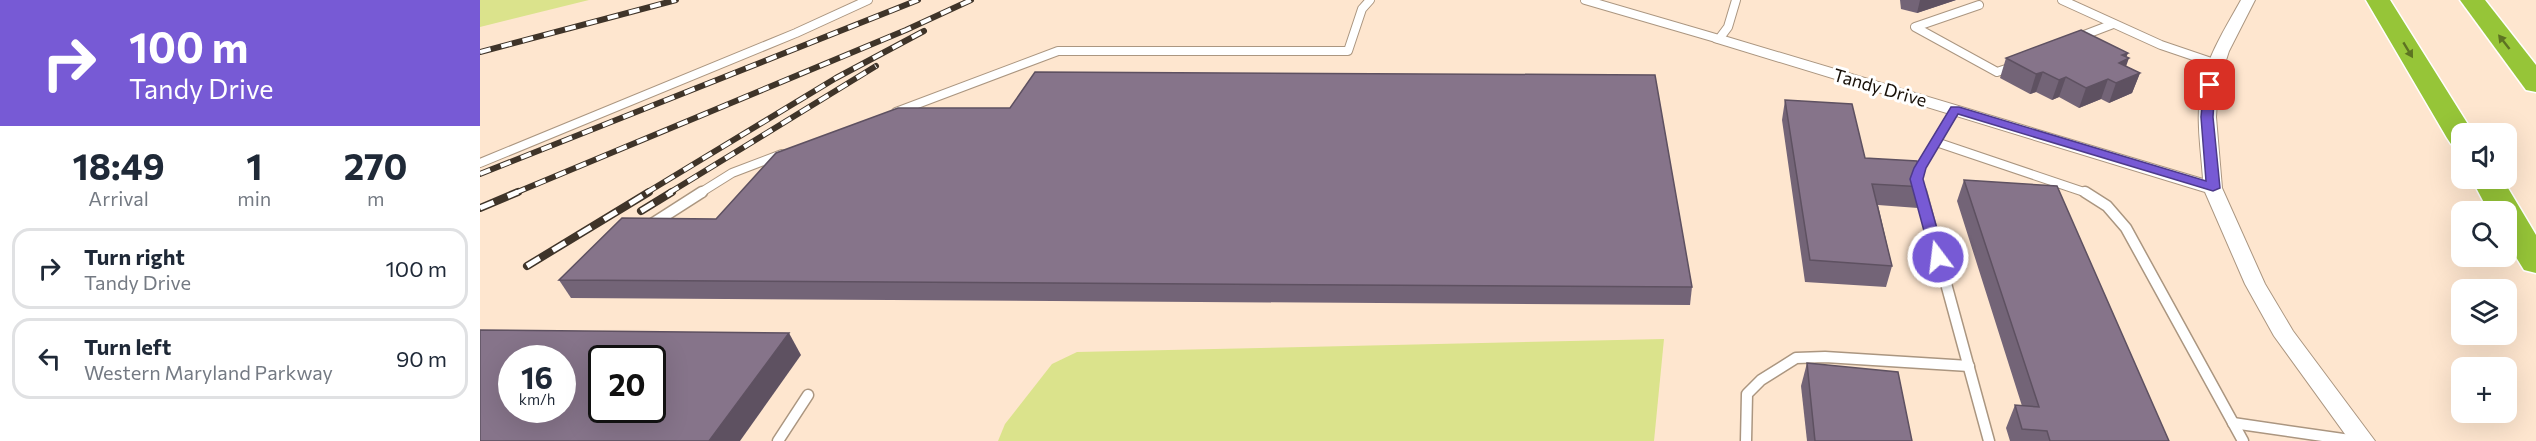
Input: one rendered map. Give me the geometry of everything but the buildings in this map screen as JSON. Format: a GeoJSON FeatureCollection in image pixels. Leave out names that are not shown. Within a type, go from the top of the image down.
{"type":"FeatureCollection","features":[{"type":"Feature","properties":{"kind":"highway"},"geometry":{"type":"LineString","coordinates":[[2378,0],[2453,123]]}},
{"type":"Feature","properties":{"kind":"highway"},"geometry":{"type":"LineString","coordinates":[[2472,0],[2536,84]]}},
{"type":"Feature","properties":{"kind":"highway"},"geometry":{"type":"LineString","coordinates":[[2517,230],[2536,262]]}},
{"type":"Feature","properties":{"kind":"street"},"geometry":{"type":"LineString","coordinates":[[2248,0],[2217,64],[2210,85],[2207,117],[2213,188],[2255,284],[2285,336],[2363,441]]}},
{"type":"Feature","properties":{"kind":"street","name":"Tandy Drive"},"geometry":{"type":"LineString","coordinates":[[1719,39],[2213,188]]}},
{"type":"Feature","properties":{"kind":"lane"},"geometry":{"type":"LineString","coordinates":[[480,163],[796,33],[868,0]]}},
{"type":"Feature","properties":{"kind":"lane"},"geometry":{"type":"LineString","coordinates":[[884,116],[1058,51],[1348,51],[1362,9],[1370,0]]}},
{"type":"Feature","properties":{"kind":"lane"},"geometry":{"type":"LineString","coordinates":[[1585,0],[1719,39],[1728,27],[1736,0]]}},
{"type":"Feature","properties":{"kind":"lane"},"geometry":{"type":"LineString","coordinates":[[2062,0],[2161,45],[2217,64]]}},
{"type":"Feature","properties":{"kind":"lane"},"geometry":{"type":"LineString","coordinates":[[1979,5],[1916,27],[1997,72],[2020,63]]}},
{"type":"Feature","properties":{"kind":"lane"},"geometry":{"type":"LineString","coordinates":[[2072,40],[2113,24]]}},
{"type":"Feature","properties":{"kind":"lane"},"geometry":{"type":"LineString","coordinates":[[1955,110],[1920,168],[1917,179],[1989,441]]}},
{"type":"Feature","properties":{"kind":"lane"},"geometry":{"type":"LineString","coordinates":[[1936,142],[2082,190],[2107,206],[2126,228],[2243,441]]}},
{"type":"Feature","properties":{"kind":"lane"},"geometry":{"type":"LineString","coordinates":[[650,225],[732,173],[786,153]]}},
{"type":"Feature","properties":{"kind":"lane"},"geometry":{"type":"LineString","coordinates":[[1746,441],[1747,394],[1761,380],[1796,358],[1825,357],[1969,366]]}},
{"type":"Feature","properties":{"kind":"lane"},"geometry":{"type":"LineString","coordinates":[[778,441],[808,395]]}},
{"type":"Feature","properties":{"kind":"lane"},"geometry":{"type":"LineString","coordinates":[[2233,423],[2357,441]]}},
{"type":"Feature","properties":{"kind":"green space"},"geometry":{"type":"Polygon","coordinates":[[[480,0],[589,0],[480,27],[480,0]]]}},
{"type":"Feature","properties":{"kind":"green space"},"geometry":{"type":"Polygon","coordinates":[[[1664,339],[1654,441],[998,441],[1005,424],[1052,364],[1077,352],[1664,339]]]}},
{"type":"Feature","properties":{"kind":"railway"},"geometry":{"type":"LineString","coordinates":[[480,52],[676,0]]}},
{"type":"Feature","properties":{"kind":"railway"},"geometry":{"type":"LineString","coordinates":[[480,174],[918,0]]}},
{"type":"Feature","properties":{"kind":"railway"},"geometry":{"type":"LineString","coordinates":[[515,193],[906,30],[971,0]]}},
{"type":"Feature","properties":{"kind":"railway"},"geometry":{"type":"LineString","coordinates":[[646,193],[836,78],[924,31]]}},
{"type":"Feature","properties":{"kind":"railway"},"geometry":{"type":"LineString","coordinates":[[669,193],[876,66]]}},
{"type":"Feature","properties":{"kind":"railway"},"geometry":{"type":"LineString","coordinates":[[480,208],[518,192]]}},
{"type":"Feature","properties":{"kind":"railway"},"geometry":{"type":"LineString","coordinates":[[527,266],[649,192]]}},
{"type":"Feature","properties":{"kind":"railway"},"geometry":{"type":"LineString","coordinates":[[641,211],[672,192]]}},
{"type":"Feature","properties":{"kind":"route"},"geometry":{"type":"LineString","coordinates":[[1938,257],[1917,179],[1920,168],[1955,110],[2213,188],[2208,151],[2207,117],[2210,85]]}}]}
